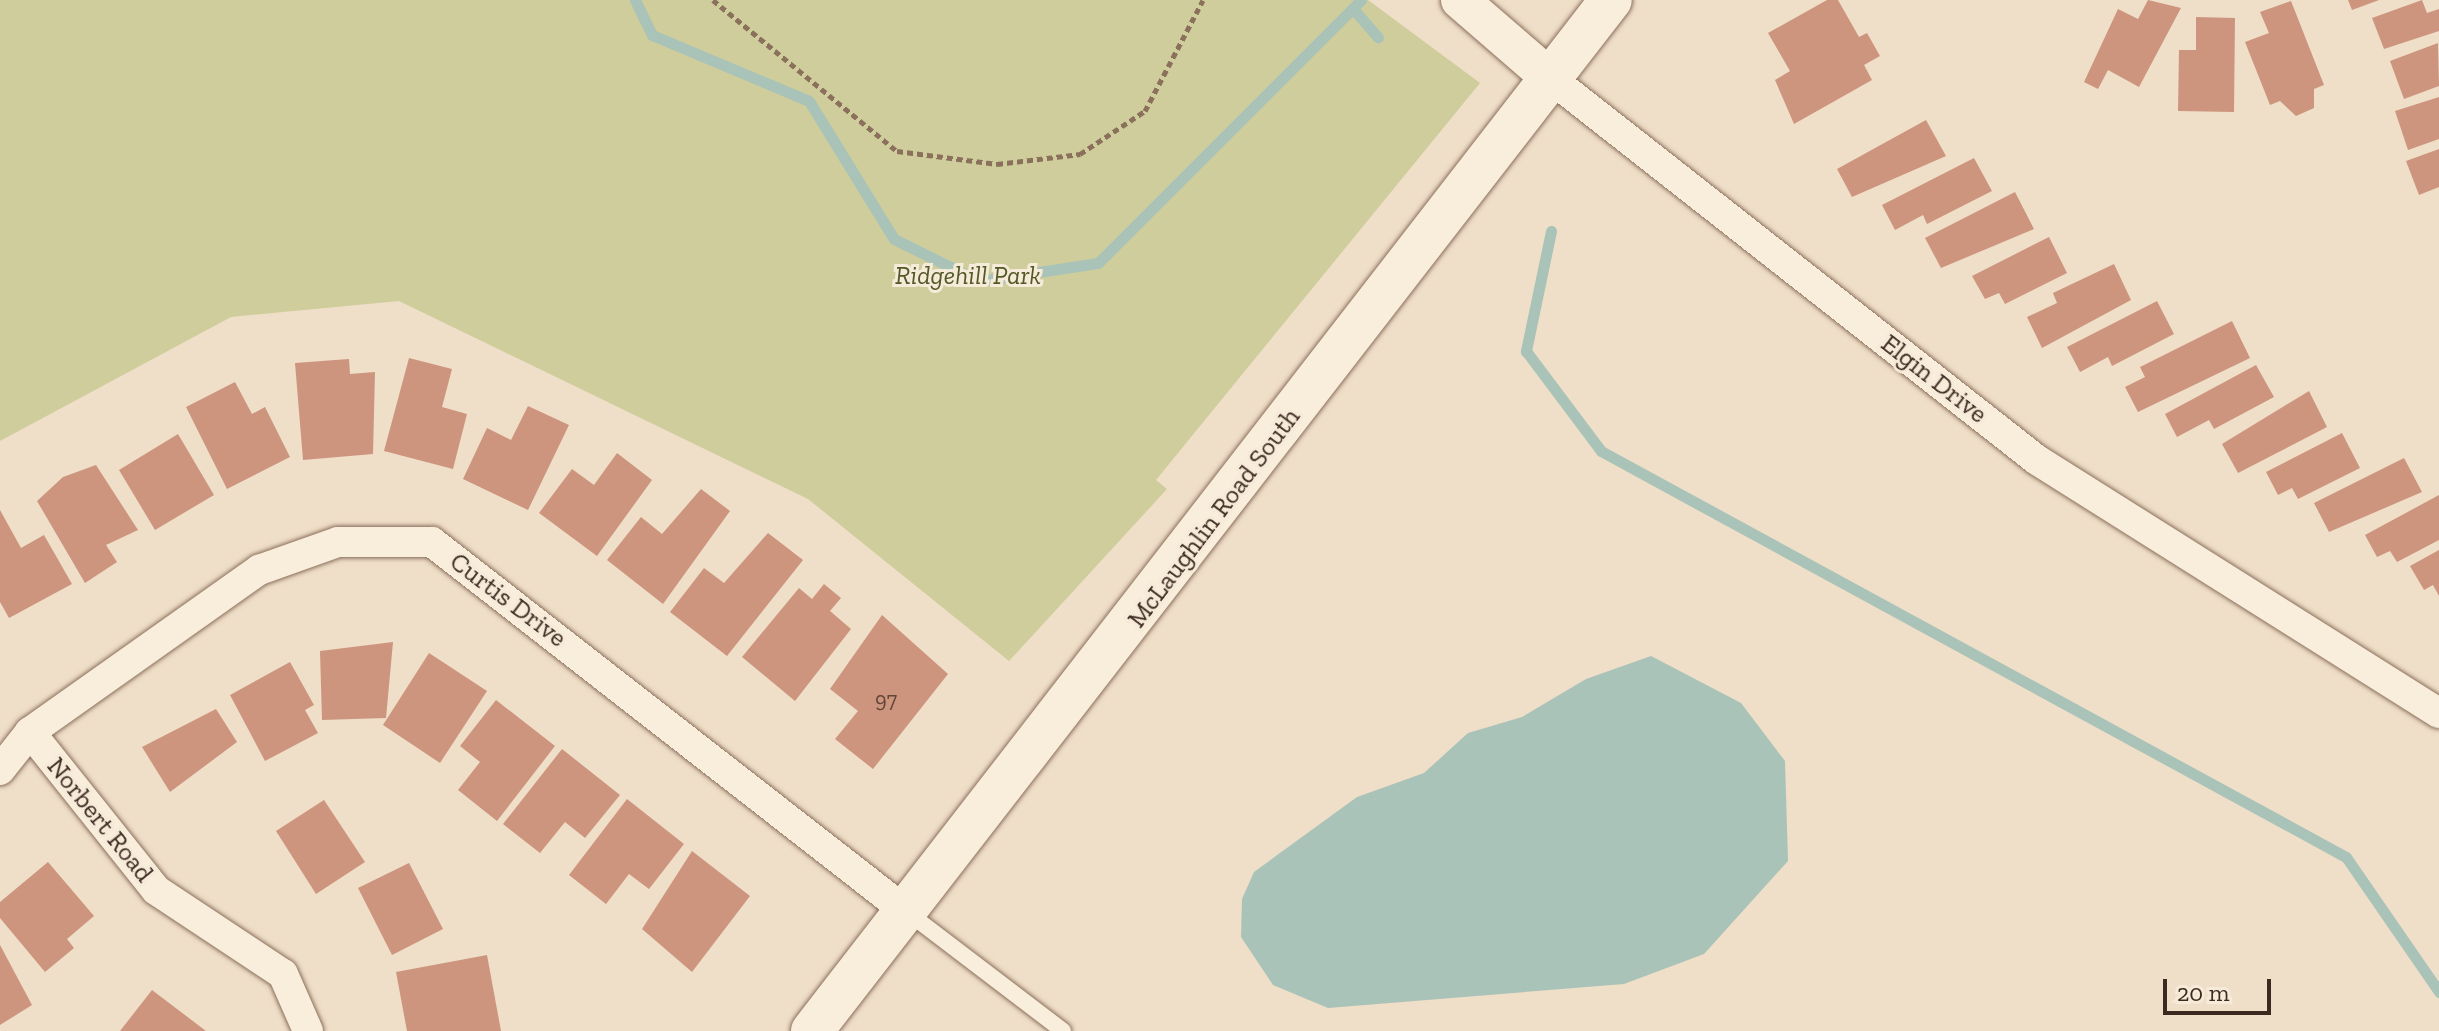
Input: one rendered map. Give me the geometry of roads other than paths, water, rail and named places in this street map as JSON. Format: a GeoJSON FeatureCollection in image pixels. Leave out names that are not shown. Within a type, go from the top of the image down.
{"type":"FeatureCollection","features":[{"type":"Feature","properties":{"kind":"main road","name":"McLaughlin Road South"},"geometry":{"type":"LineString","coordinates":[[812,1031],[1611,0]]}},
{"type":"Feature","properties":{"kind":"street","name":"Elgin Drive"},"geometry":{"type":"LineString","coordinates":[[1460,0],[1549,77],[2037,460],[2439,713]]}},
{"type":"Feature","properties":{"kind":"street","name":"Curtis Drive"},"geometry":{"type":"LineString","coordinates":[[0,770],[30,732],[259,570],[338,542],[432,542],[907,912]]}},
{"type":"Feature","properties":{"kind":"street","name":"Norbert Road"},"geometry":{"type":"LineString","coordinates":[[30,732],[156,890],[283,974],[308,1031]]}},
{"type":"Feature","properties":{"kind":"lane"},"geometry":{"type":"LineString","coordinates":[[907,912],[1063,1031]]}},
{"type":"Feature","properties":{"kind":"waterway"},"geometry":{"type":"LineString","coordinates":[[635,0],[652,35],[809,101],[894,239],[979,281],[1098,263],[1361,0]]}},
{"type":"Feature","properties":{"kind":"waterway"},"geometry":{"type":"LineString","coordinates":[[1355,11],[1378,37]]}},
{"type":"Feature","properties":{"kind":"waterway"},"geometry":{"type":"LineString","coordinates":[[1551,231],[1526,351],[1601,451],[2346,857],[2439,992]]}},
{"type":"Feature","properties":{"kind":"park label","name":"Ridgehill Park"},"geometry":{"type":"Point","coordinates":[968,276]}}]}
